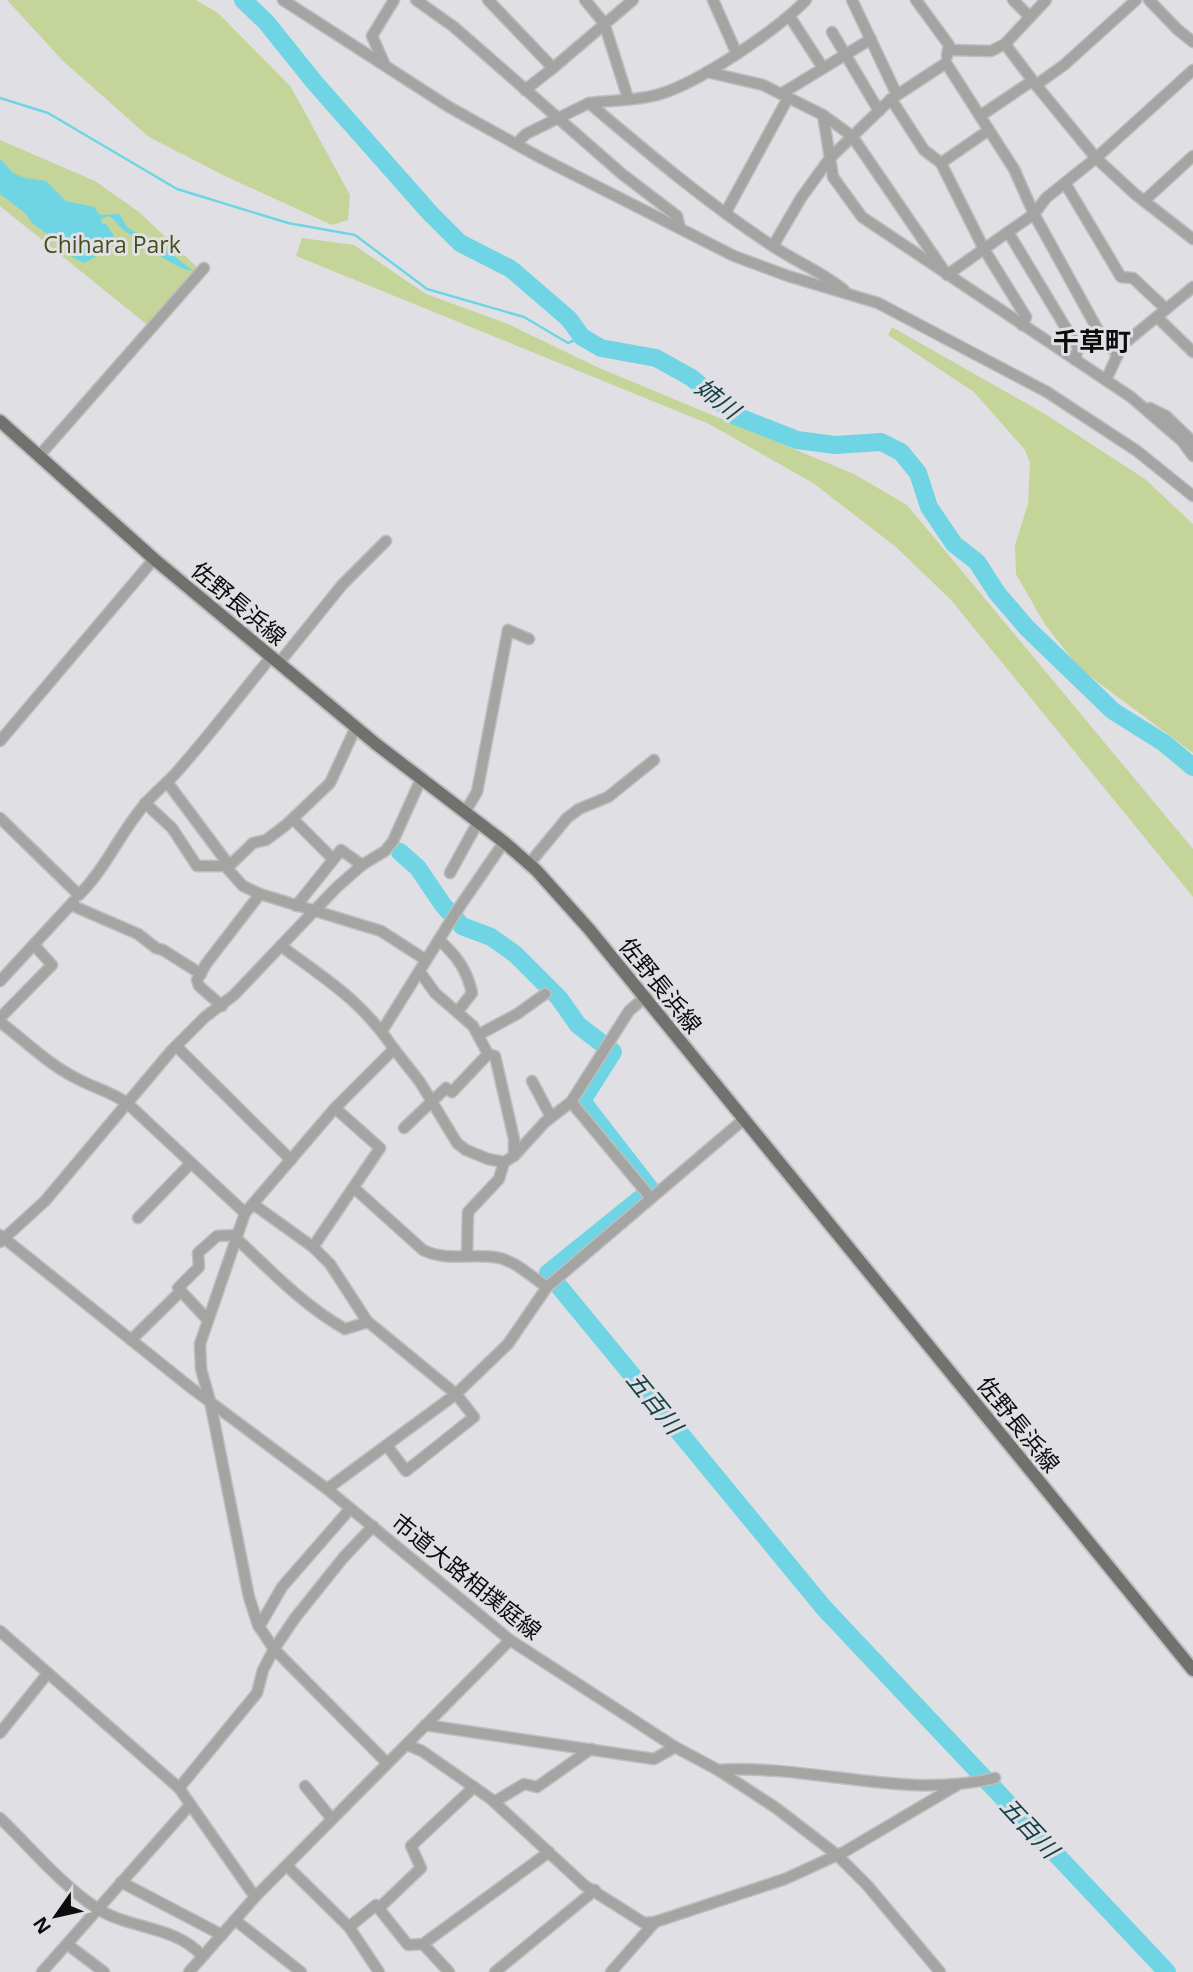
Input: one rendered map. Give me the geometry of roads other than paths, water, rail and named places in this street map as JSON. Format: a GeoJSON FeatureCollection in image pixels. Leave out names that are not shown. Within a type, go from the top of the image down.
{"type":"FeatureCollection","features":[{"type":"Feature","properties":{"kind":"main road","name":"佐野長浜線"},"geometry":{"type":"LineString","coordinates":[[0,421],[154,559],[356,727],[529,864],[589,929],[1193,1670]]}},
{"type":"Feature","properties":{"kind":"street"},"geometry":{"type":"LineString","coordinates":[[283,0],[449,107],[541,158],[734,256],[878,303],[1047,392],[1137,451],[1193,496]]}},
{"type":"Feature","properties":{"kind":"street"},"geometry":{"type":"LineString","coordinates":[[298,0],[304,6],[303,12]]}},
{"type":"Feature","properties":{"kind":"street"},"geometry":{"type":"LineString","coordinates":[[384,63],[372,36],[394,0]]}},
{"type":"Feature","properties":{"kind":"street"},"geometry":{"type":"LineString","coordinates":[[416,0],[454,27],[622,174],[677,216],[680,228]]}},
{"type":"Feature","properties":{"kind":"street"},"geometry":{"type":"LineString","coordinates":[[488,0],[553,68]]}},
{"type":"Feature","properties":{"kind":"street"},"geometry":{"type":"LineString","coordinates":[[585,0],[604,23],[628,98]]}},
{"type":"Feature","properties":{"kind":"street"},"geometry":{"type":"LineString","coordinates":[[525,90],[633,0]]}},
{"type":"Feature","properties":{"kind":"street"},"geometry":{"type":"LineString","coordinates":[[713,0],[736,52]]}},
{"type":"Feature","properties":{"kind":"street"},"geometry":{"type":"LineString","coordinates":[[517,144],[526,134],[589,103],[659,94],[707,72],[790,17],[806,0]]}},
{"type":"Feature","properties":{"kind":"street"},"geometry":{"type":"LineString","coordinates":[[852,0],[894,97],[924,150],[941,163],[985,249],[1026,317],[1022,325]]}},
{"type":"Feature","properties":{"kind":"street"},"geometry":{"type":"LineString","coordinates":[[916,0],[949,46],[946,63],[1014,169],[1034,214],[1105,343],[1118,354],[1105,380]]}},
{"type":"Feature","properties":{"kind":"street"},"geometry":{"type":"LineString","coordinates":[[1013,0],[1030,17]]}},
{"type":"Feature","properties":{"kind":"street"},"geometry":{"type":"LineString","coordinates":[[948,50],[991,51],[1005,44],[1046,0]]}},
{"type":"Feature","properties":{"kind":"street"},"geometry":{"type":"LineString","coordinates":[[980,116],[1064,65],[1136,0]]}},
{"type":"Feature","properties":{"kind":"street"},"geometry":{"type":"LineString","coordinates":[[1149,0],[1193,42]]}},
{"type":"Feature","properties":{"kind":"street"},"geometry":{"type":"LineString","coordinates":[[790,17],[822,68]]}},
{"type":"Feature","properties":{"kind":"street"},"geometry":{"type":"LineString","coordinates":[[832,32],[879,111]]}},
{"type":"Feature","properties":{"kind":"street"},"geometry":{"type":"LineString","coordinates":[[726,212],[785,96],[822,68],[871,39]]}},
{"type":"Feature","properties":{"kind":"street"},"geometry":{"type":"LineString","coordinates":[[1005,44],[1096,158],[1144,201],[1193,239]]}},
{"type":"Feature","properties":{"kind":"street"},"geometry":{"type":"LineString","coordinates":[[773,246],[801,198],[830,159],[894,97],[946,63]]}},
{"type":"Feature","properties":{"kind":"street"},"geometry":{"type":"LineString","coordinates":[[947,275],[1034,214],[1045,198],[1096,158],[1193,70]]}},
{"type":"Feature","properties":{"kind":"street"},"geometry":{"type":"LineString","coordinates":[[707,72],[763,85],[823,115],[852,136],[947,275]]}},
{"type":"Feature","properties":{"kind":"street"},"geometry":{"type":"LineString","coordinates":[[589,103],[691,188],[773,246],[823,273],[850,295]]}},
{"type":"Feature","properties":{"kind":"street"},"geometry":{"type":"LineString","coordinates":[[823,115],[833,177],[862,217],[1105,380],[1166,416],[1193,442]]}},
{"type":"Feature","properties":{"kind":"street"},"geometry":{"type":"LineString","coordinates":[[941,163],[989,130]]}},
{"type":"Feature","properties":{"kind":"street"},"geometry":{"type":"LineString","coordinates":[[1144,201],[1193,156]]}},
{"type":"Feature","properties":{"kind":"street"},"geometry":{"type":"LineString","coordinates":[[1065,183],[1121,277],[1133,278],[1166,309]]}},
{"type":"Feature","properties":{"kind":"street"},"geometry":{"type":"LineString","coordinates":[[1008,232],[1078,348],[1075,360]]}},
{"type":"Feature","properties":{"kind":"street"},"geometry":{"type":"LineString","coordinates":[[39,456],[204,268]]}},
{"type":"Feature","properties":{"kind":"street"},"geometry":{"type":"LineString","coordinates":[[1115,351],[1193,287]]}},
{"type":"Feature","properties":{"kind":"street"},"geometry":{"type":"LineString","coordinates":[[1157,317],[1193,352]]}},
{"type":"Feature","properties":{"kind":"street"},"geometry":{"type":"LineString","coordinates":[[1131,397],[1182,441],[1193,456]]}},
{"type":"Feature","properties":{"kind":"street"},"geometry":{"type":"LineString","coordinates":[[0,981],[97,877],[119,836],[145,803],[167,782],[342,585],[386,541]]}},
{"type":"Feature","properties":{"kind":"street"},"geometry":{"type":"LineString","coordinates":[[0,741],[154,559]]}},
{"type":"Feature","properties":{"kind":"street"},"geometry":{"type":"LineString","coordinates":[[465,812],[477,792],[508,630],[528,639]]}},
{"type":"Feature","properties":{"kind":"street"},"geometry":{"type":"LineString","coordinates":[[228,867],[253,843],[267,840],[293,819],[330,783],[356,727]]}},
{"type":"Feature","properties":{"kind":"street"},"geometry":{"type":"LineString","coordinates":[[529,864],[567,818],[579,809],[608,797],[653,760]]}},
{"type":"Feature","properties":{"kind":"street"},"geometry":{"type":"LineString","coordinates":[[1,1238],[44,1201],[176,1046],[205,1017],[222,1006],[336,888],[362,865],[385,851],[393,841],[421,779]]}},
{"type":"Feature","properties":{"kind":"street"},"geometry":{"type":"LineString","coordinates":[[167,782],[243,886],[314,912],[381,931],[426,960]]}},
{"type":"Feature","properties":{"kind":"street"},"geometry":{"type":"LineString","coordinates":[[145,803],[173,828],[197,866],[228,867]]}},
{"type":"Feature","properties":{"kind":"street"},"geometry":{"type":"LineString","coordinates":[[0,818],[79,895]]}},
{"type":"Feature","properties":{"kind":"street"},"geometry":{"type":"LineString","coordinates":[[293,819],[333,859]]}},
{"type":"Feature","properties":{"kind":"street"},"geometry":{"type":"LineString","coordinates":[[450,873],[478,822]]}},
{"type":"Feature","properties":{"kind":"street"},"geometry":{"type":"LineString","coordinates":[[382,1031],[458,909],[504,842]]}},
{"type":"Feature","properties":{"kind":"street"},"geometry":{"type":"LineString","coordinates":[[296,906],[341,850],[362,865]]}},
{"type":"Feature","properties":{"kind":"street"},"geometry":{"type":"LineString","coordinates":[[222,1006],[199,986],[197,980],[260,894]]}},
{"type":"Feature","properties":{"kind":"street"},"geometry":{"type":"LineString","coordinates":[[71,905],[138,934],[156,948],[201,974]]}},
{"type":"Feature","properties":{"kind":"street"},"geometry":{"type":"LineString","coordinates":[[439,940],[468,974],[472,993],[458,1011]]}},
{"type":"Feature","properties":{"kind":"street"},"geometry":{"type":"LineString","coordinates":[[35,946],[52,965],[0,1020],[58,1068],[76,1079],[112,1093],[127,1103],[244,1213]]}},
{"type":"Feature","properties":{"kind":"street"},"geometry":{"type":"LineString","coordinates":[[281,946],[355,1001],[382,1031],[420,1082],[457,1143],[488,1159],[504,1162],[514,1156],[551,1117],[571,1102],[629,1011],[643,998]]}},
{"type":"Feature","properties":{"kind":"street"},"geometry":{"type":"LineString","coordinates":[[420,972],[435,993],[473,1026],[488,1054],[495,1056],[514,1139],[514,1156]]}},
{"type":"Feature","properties":{"kind":"street"},"geometry":{"type":"LineString","coordinates":[[478,1035],[517,1014],[545,994]]}},
{"type":"Feature","properties":{"kind":"street"},"geometry":{"type":"LineString","coordinates":[[176,1046],[291,1160]]}},
{"type":"Feature","properties":{"kind":"street"},"geometry":{"type":"LineString","coordinates":[[387,1763],[274,1648],[259,1628],[249,1597],[210,1401],[201,1369],[200,1344],[244,1213],[335,1108],[394,1049]]}},
{"type":"Feature","properties":{"kind":"street"},"geometry":{"type":"LineString","coordinates":[[404,1128],[446,1088],[452,1091],[488,1054]]}},
{"type":"Feature","properties":{"kind":"street"},"geometry":{"type":"LineString","coordinates":[[531,1081],[551,1117]]}},
{"type":"Feature","properties":{"kind":"street"},"geometry":{"type":"LineString","coordinates":[[571,1102],[651,1198]]}},
{"type":"Feature","properties":{"kind":"street"},"geometry":{"type":"LineString","coordinates":[[313,1247],[380,1148],[335,1108]]}},
{"type":"Feature","properties":{"kind":"street"},"geometry":{"type":"LineString","coordinates":[[327,1489],[456,1394],[508,1344],[548,1287],[743,1120]]}},
{"type":"Feature","properties":{"kind":"street"},"geometry":{"type":"LineString","coordinates":[[467,1256],[468,1212],[499,1179],[504,1162]]}},
{"type":"Feature","properties":{"kind":"street"},"geometry":{"type":"LineString","coordinates":[[138,1217],[191,1163]]}},
{"type":"Feature","properties":{"kind":"street"},"geometry":{"type":"LineString","coordinates":[[354,1188],[423,1250],[435,1256],[497,1257],[548,1287]]}},
{"type":"Feature","properties":{"kind":"street"},"geometry":{"type":"LineString","coordinates":[[253,1203],[313,1247],[330,1264],[368,1322],[456,1394],[474,1417],[406,1471],[387,1446]]}},
{"type":"Feature","properties":{"kind":"street"},"geometry":{"type":"LineString","coordinates":[[208,1320],[178,1288],[199,1267],[198,1253],[217,1236],[237,1236],[296,1293],[333,1322],[345,1329],[368,1322]]}},
{"type":"Feature","properties":{"kind":"street","name":"市道大路相撲庭線"},"geometry":{"type":"LineString","coordinates":[[1,1238],[327,1489],[510,1640],[675,1747],[718,1770],[776,1808],[836,1854],[867,1885],[940,1972]]}},
{"type":"Feature","properties":{"kind":"street"},"geometry":{"type":"LineString","coordinates":[[131,1340],[181,1291]]}},
{"type":"Feature","properties":{"kind":"street"},"geometry":{"type":"LineString","coordinates":[[259,1628],[282,1587],[350,1509]]}},
{"type":"Feature","properties":{"kind":"street"},"geometry":{"type":"LineString","coordinates":[[178,1788],[257,1693],[274,1648],[342,1558],[373,1526]]}},
{"type":"Feature","properties":{"kind":"street"},"geometry":{"type":"LineString","coordinates":[[0,1631],[178,1788],[254,1898]]}},
{"type":"Feature","properties":{"kind":"street"},"geometry":{"type":"LineString","coordinates":[[188,1972],[254,1898],[510,1640]]}},
{"type":"Feature","properties":{"kind":"street"},"geometry":{"type":"LineString","coordinates":[[0,1733],[48,1673]]}},
{"type":"Feature","properties":{"kind":"street"},"geometry":{"type":"LineString","coordinates":[[425,1725],[654,1759],[675,1747]]}},
{"type":"Feature","properties":{"kind":"street"},"geometry":{"type":"LineString","coordinates":[[407,1745],[422,1751],[494,1802],[584,1885],[644,1923],[655,1922],[785,1879],[844,1852],[959,1784]]}},
{"type":"Feature","properties":{"kind":"street"},"geometry":{"type":"LineString","coordinates":[[494,1802],[524,1784],[537,1787],[591,1749]]}},
{"type":"Feature","properties":{"kind":"street"},"geometry":{"type":"LineString","coordinates":[[718,1770],[747,1769],[908,1785],[959,1784],[995,1778]]}},
{"type":"Feature","properties":{"kind":"street"},"geometry":{"type":"LineString","coordinates":[[305,1786],[331,1819]]}},
{"type":"Feature","properties":{"kind":"street"},"geometry":{"type":"LineString","coordinates":[[379,1908],[421,1868],[411,1846],[474,1787]]}},
{"type":"Feature","properties":{"kind":"street"},"geometry":{"type":"LineString","coordinates":[[42,1972],[190,1805]]}},
{"type":"Feature","properties":{"kind":"street"},"geometry":{"type":"LineString","coordinates":[[0,1818],[79,1895],[97,1909],[133,1924],[172,1935],[194,1946],[202,1956]]}},
{"type":"Feature","properties":{"kind":"street"},"geometry":{"type":"LineString","coordinates":[[349,1927],[376,1905],[408,1945],[423,1944],[549,1852]]}},
{"type":"Feature","properties":{"kind":"street"},"geometry":{"type":"LineString","coordinates":[[287,1866],[349,1927],[379,1972]]}},
{"type":"Feature","properties":{"kind":"street"},"geometry":{"type":"LineString","coordinates":[[121,1882],[222,1935]]}},
{"type":"Feature","properties":{"kind":"street"},"geometry":{"type":"LineString","coordinates":[[495,1972],[595,1890]]}},
{"type":"Feature","properties":{"kind":"street"},"geometry":{"type":"LineString","coordinates":[[235,1920],[301,1972]]}},
{"type":"Feature","properties":{"kind":"street"},"geometry":{"type":"LineString","coordinates":[[611,1972],[655,1922]]}},
{"type":"Feature","properties":{"kind":"street"},"geometry":{"type":"LineString","coordinates":[[423,1944],[449,1972]]}},
{"type":"Feature","properties":{"kind":"street"},"geometry":{"type":"LineString","coordinates":[[68,1945],[104,1972]]}},
{"type":"Feature","properties":{"kind":"street"},"geometry":{"type":"LineString","coordinates":[[281,1972],[289,1962]]}},
{"type":"Feature","properties":{"kind":"water"},"geometry":{"type":"Polygon","coordinates":[[[0,159],[13,173],[46,181],[66,201],[94,207],[100,215],[119,214],[128,228],[164,248],[193,271],[177,266],[158,255],[109,216],[101,219],[102,224],[106,224],[114,236],[110,249],[84,263],[72,257],[62,244],[33,224],[25,213],[0,194],[0,159]]]}},
{"type":"Feature","properties":{"kind":"waterway","name":"姉川"},"geometry":{"type":"LineString","coordinates":[[243,0],[266,22],[315,83],[460,243],[511,269],[569,319],[582,337],[601,348],[656,358],[692,378],[736,416],[797,440],[835,445],[881,442],[901,452],[918,473],[929,507],[954,544],[977,562],[997,593],[1027,628],[1113,711],[1164,743],[1193,767]]}},
{"type":"Feature","properties":{"kind":"waterway"},"geometry":{"type":"LineString","coordinates":[[0,98],[48,113],[177,189],[288,223],[355,235],[427,289],[524,317],[568,343],[582,337]]}},
{"type":"Feature","properties":{"kind":"waterway","name":"五百川"},"geometry":{"type":"LineString","coordinates":[[400,852],[418,868],[443,905],[462,926],[491,937],[515,954],[559,998],[578,1025],[613,1052],[582,1101],[651,1190],[548,1273],[824,1608],[1167,1972]]}},
{"type":"Feature","properties":{"kind":"district","name":"千草町"},"geometry":{"type":"Point","coordinates":[1092,341]}},
{"type":"Feature","properties":{"kind":"park label","name":"Chihara Park"},"geometry":{"type":"Point","coordinates":[112,244]}}]}
